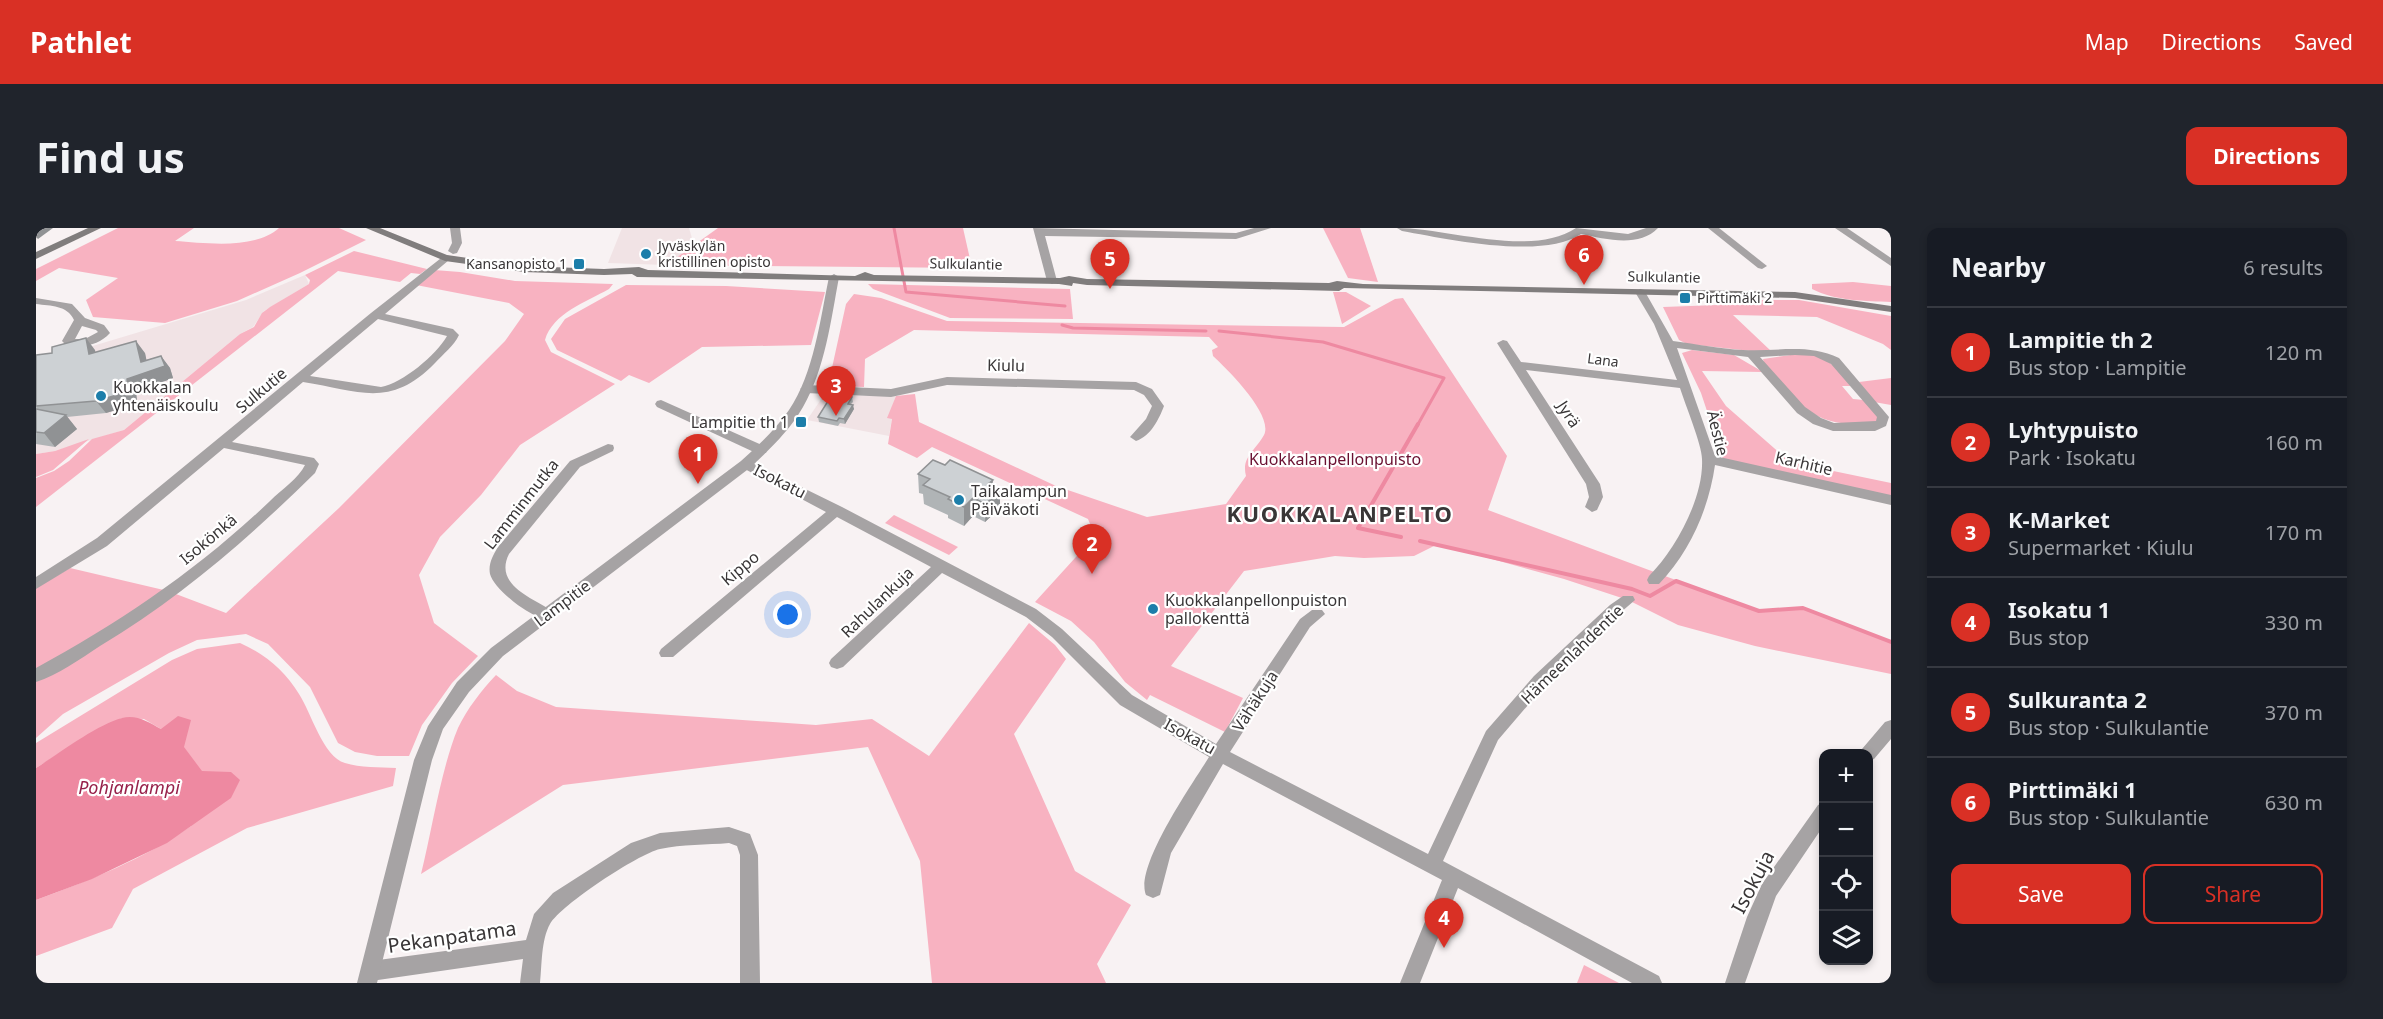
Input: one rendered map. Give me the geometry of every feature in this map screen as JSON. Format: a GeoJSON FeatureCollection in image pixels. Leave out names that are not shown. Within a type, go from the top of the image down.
{"type":"FeatureCollection","features":[{"type":"Feature","properties":{"kind":"main road"},"geometry":{"type":"LineString","coordinates":[[36,256],[87,230],[96,228]]}},
{"type":"Feature","properties":{"kind":"main road","name":"Sulkulantie"},"geometry":{"type":"LineString","coordinates":[[371,228],[429,252],[449,254],[477,264],[611,274],[1795,295],[1891,309]]}},
{"type":"Feature","properties":{"kind":"street"},"geometry":{"type":"LineString","coordinates":[[449,254],[458,243],[455,228]]}},
{"type":"Feature","properties":{"kind":"street"},"geometry":{"type":"LineString","coordinates":[[1056,281],[1038,231],[1149,231],[1236,236],[1266,228]]}},
{"type":"Feature","properties":{"kind":"street"},"geometry":{"type":"LineString","coordinates":[[1402,228],[1527,244],[1551,242],[1582,229],[1619,237],[1637,236],[1653,228]]}},
{"type":"Feature","properties":{"kind":"street"},"geometry":{"type":"LineString","coordinates":[[1713,228],[1762,266]]}},
{"type":"Feature","properties":{"kind":"street"},"geometry":{"type":"LineString","coordinates":[[1840,228],[1891,263]]}},
{"type":"Feature","properties":{"kind":"street","name":"Sulkutie"},"geometry":{"type":"LineString","coordinates":[[36,584],[102,542],[223,444],[449,254]]}},
{"type":"Feature","properties":{"kind":"street","name":"Lampitie"},"geometry":{"type":"LineString","coordinates":[[369,977],[423,760],[436,726],[463,687],[497,652],[746,464],[779,432],[797,408],[806,389],[837,277]]}},
{"type":"Feature","properties":{"kind":"street","name":"Äestie"},"geometry":{"type":"LineString","coordinates":[[1640,292],[1669,344],[1709,459],[1698,508],[1669,565],[1654,580]]}},
{"type":"Feature","properties":{"kind":"street"},"geometry":{"type":"LineString","coordinates":[[36,301],[72,306],[77,311],[80,320],[88,325],[100,327],[104,333],[93,341],[78,345],[68,341],[80,320]]}},
{"type":"Feature","properties":{"kind":"street"},"geometry":{"type":"LineString","coordinates":[[302,378],[381,391],[394,389],[405,383],[451,340],[453,335],[449,331],[375,315]]}},
{"type":"Feature","properties":{"kind":"street","name":"Jyrä"},"geometry":{"type":"LineString","coordinates":[[1503,343],[1593,484],[1596,497],[1592,507]]}},
{"type":"Feature","properties":{"kind":"street"},"geometry":{"type":"LineString","coordinates":[[1669,344],[1751,354],[1801,350],[1825,356],[1835,361],[1883,417],[1882,423],[1875,427],[1833,427],[1817,421],[1801,410],[1751,354]]}},
{"type":"Feature","properties":{"kind":"street","name":"Lana"},"geometry":{"type":"LineString","coordinates":[[1518,365],[1685,385]]}},
{"type":"Feature","properties":{"kind":"street","name":"Kiulu"},"geometry":{"type":"LineString","coordinates":[[806,389],[898,392],[936,381],[1136,386],[1148,392],[1158,406],[1156,416],[1147,429],[1136,436]]}},
{"type":"Feature","properties":{"kind":"street"},"geometry":{"type":"LineString","coordinates":[[661,404],[761,450]]}},
{"type":"Feature","properties":{"kind":"street","name":"Isokönkä"},"geometry":{"type":"LineString","coordinates":[[36,675],[74,655],[152,606],[210,562],[252,526],[310,470],[312,464],[309,461],[223,444]]}},
{"type":"Feature","properties":{"kind":"street","name":"Lamminmutka"},"geometry":{"type":"LineString","coordinates":[[546,614],[503,585],[498,575],[497,564],[503,551],[575,464],[608,448]]}},
{"type":"Feature","properties":{"kind":"street","name":"Karhitie"},"geometry":{"type":"LineString","coordinates":[[1709,459],[1891,500]]}},
{"type":"Feature","properties":{"kind":"street","name":"Isokatu"},"geometry":{"type":"LineString","coordinates":[[746,464],[1031,613],[1057,633],[1126,700],[1200,744],[1652,983]]}},
{"type":"Feature","properties":{"kind":"street","name":"Kippo"},"geometry":{"type":"LineString","coordinates":[[667,653],[837,510]]}},
{"type":"Feature","properties":{"kind":"street","name":"Rahulankuja"},"geometry":{"type":"LineString","coordinates":[[837,663],[941,566]]}},
{"type":"Feature","properties":{"kind":"street","name":"Hämeenlahdentie"},"geometry":{"type":"LineString","coordinates":[[1432,865],[1492,736],[1540,680],[1615,609],[1628,600]]}},
{"type":"Feature","properties":{"kind":"street","name":"Vähäkuja"},"geometry":{"type":"LineString","coordinates":[[1153,889],[1162,851],[1220,753],[1305,623],[1317,615]]}},
{"type":"Feature","properties":{"kind":"street"},"geometry":{"type":"LineString","coordinates":[[1873,749],[1891,727]]}},
{"type":"Feature","properties":{"kind":"street","name":"Isokuja"},"geometry":{"type":"LineString","coordinates":[[1735,983],[1757,917],[1769,890],[1819,817]]}},
{"type":"Feature","properties":{"kind":"street","name":"Pekanpatama"},"geometry":{"type":"LineString","coordinates":[[369,977],[534,948],[541,920],[560,899],[637,849],[660,841],[729,835],[744,840],[749,855],[750,983]]}},
{"type":"Feature","properties":{"kind":"street"},"geometry":{"type":"LineString","coordinates":[[1410,983],[1453,876]]}},
{"type":"Feature","properties":{"kind":"street"},"geometry":{"type":"LineString","coordinates":[[530,983],[534,948]]}},
{"type":"Feature","properties":{"kind":"shaded area","name":"Jyväskylän kristillinen opisto"},"geometry":{"type":"Polygon","coordinates":[[[622,228],[689,228],[694,245],[666,265],[608,263],[622,228]]]}},
{"type":"Feature","properties":{"kind":"shaded area","name":"Kuokkalan yhtenäiskoulu"},"geometry":{"type":"Polygon","coordinates":[[[305,275],[309,284],[264,311],[253,327],[240,334],[124,430],[55,451],[36,454],[36,363],[246,300],[305,275]]]}},
{"type":"Feature","properties":{"kind":"shaded area"},"geometry":{"type":"Polygon","coordinates":[[[824,395],[896,396],[888,418],[892,418],[889,436],[807,420],[824,395]]]}},
{"type":"Feature","properties":{"kind":"green space"},"geometry":{"type":"Polygon","coordinates":[[[118,228],[194,228],[175,241],[201,243],[257,240],[279,228],[339,228],[366,240],[237,301],[165,323],[93,317],[86,300],[118,278],[59,268],[36,281],[36,269],[118,228]]]}},
{"type":"Feature","properties":{"kind":"green space"},"geometry":{"type":"Polygon","coordinates":[[[718,228],[963,228],[972,268],[666,265],[718,228]]]}},
{"type":"Feature","properties":{"kind":"green space"},"geometry":{"type":"Polygon","coordinates":[[[1323,228],[1360,228],[1378,282],[1348,278],[1323,228]]]}},
{"type":"Feature","properties":{"kind":"green space"},"geometry":{"type":"Polygon","coordinates":[[[354,251],[427,269],[420,274],[411,273],[400,282],[338,271],[36,507],[36,478],[54,471],[69,461],[92,439],[124,430],[240,334],[254,327],[262,313],[309,284],[310,280],[305,275],[354,251]]]}},
{"type":"Feature","properties":{"kind":"green space"},"geometry":{"type":"Polygon","coordinates":[[[434,270],[515,281],[613,284],[609,289],[563,315],[555,322],[545,340],[551,352],[615,384],[520,445],[481,495],[440,537],[419,575],[434,623],[478,656],[452,683],[422,725],[409,756],[377,756],[355,752],[338,743],[310,687],[268,644],[246,634],[197,640],[169,653],[63,714],[36,738],[36,588],[70,568],[168,591],[226,613],[339,508],[505,341],[524,314],[509,303],[416,285],[434,270]]]}},
{"type":"Feature","properties":{"kind":"green space"},"geometry":{"type":"Polygon","coordinates":[[[1853,282],[1891,286],[1891,302],[1841,298],[1812,289],[1812,284],[1853,282]]]}},
{"type":"Feature","properties":{"kind":"green space"},"geometry":{"type":"Polygon","coordinates":[[[868,284],[1070,289],[1073,319],[950,318],[873,289],[868,284]]]}},
{"type":"Feature","properties":{"kind":"green space"},"geometry":{"type":"Polygon","coordinates":[[[626,285],[726,286],[825,292],[811,345],[702,347],[649,383],[629,375],[621,381],[557,350],[551,339],[565,319],[626,285]]]}},
{"type":"Feature","properties":{"kind":"green space"},"geometry":{"type":"Polygon","coordinates":[[[1333,292],[1346,292],[1371,306],[1342,324],[1333,292]]]}},
{"type":"Feature","properties":{"kind":"green space","name":"Kuokkalanpellonpuisto"},"geometry":{"type":"Polygon","coordinates":[[[854,294],[881,298],[947,321],[1344,327],[1395,299],[1403,298],[1507,456],[1488,510],[1759,611],[1803,608],[1891,642],[1891,674],[1755,646],[1678,625],[1628,600],[1564,579],[1438,544],[1414,556],[1364,558],[1335,556],[1244,571],[1171,666],[1243,698],[1225,732],[1150,695],[1147,700],[1125,682],[1094,642],[1071,621],[1035,602],[1095,536],[1088,519],[932,447],[917,458],[888,444],[892,419],[887,418],[896,396],[915,394],[919,422],[1056,486],[1147,517],[1226,504],[1246,476],[1247,459],[1264,435],[1265,426],[1262,416],[1248,393],[1213,356],[1212,350],[1218,347],[1209,337],[914,330],[865,359],[864,387],[828,386],[846,304],[854,294]]]}},
{"type":"Feature","properties":{"kind":"green space"},"geometry":{"type":"Polygon","coordinates":[[[1725,300],[1799,300],[1891,316],[1891,350],[1883,344],[1817,317],[1733,315],[1771,351],[1760,352],[1687,344],[1679,340],[1663,307],[1717,305],[1725,300]]]}},
{"type":"Feature","properties":{"kind":"green space"},"geometry":{"type":"Polygon","coordinates":[[[1692,350],[1734,355],[1763,372],[1702,371],[1726,406],[1790,462],[1891,483],[1891,499],[1724,462],[1701,393],[1682,353],[1692,350]]]}},
{"type":"Feature","properties":{"kind":"green space"},"geometry":{"type":"Polygon","coordinates":[[[1805,353],[1826,360],[1837,369],[1852,386],[1842,386],[1853,399],[1864,400],[1878,420],[1866,424],[1838,423],[1813,413],[1793,397],[1763,359],[1805,353]]]}},
{"type":"Feature","properties":{"kind":"green space"},"geometry":{"type":"Polygon","coordinates":[[[1891,378],[1891,405],[1874,402],[1859,382],[1891,378]]]}},
{"type":"Feature","properties":{"kind":"green space"},"geometry":{"type":"Polygon","coordinates":[[[89,439],[53,470],[36,477],[36,454],[55,451],[89,439]]]}},
{"type":"Feature","properties":{"kind":"green space"},"geometry":{"type":"Polygon","coordinates":[[[894,515],[958,547],[949,555],[885,523],[894,515]]]}},
{"type":"Feature","properties":{"kind":"green space"},"geometry":{"type":"Polygon","coordinates":[[[1029,623],[1055,645],[1066,659],[1014,734],[1075,871],[1131,905],[1097,964],[1106,983],[932,983],[920,861],[868,747],[563,785],[421,874],[442,781],[458,728],[475,700],[496,675],[517,691],[556,707],[816,725],[872,719],[929,756],[1029,623]]]}},
{"type":"Feature","properties":{"kind":"green space"},"geometry":{"type":"Polygon","coordinates":[[[240,643],[258,652],[287,678],[304,702],[324,743],[337,759],[357,766],[396,768],[393,786],[247,828],[133,889],[112,928],[36,956],[36,900],[136,859],[191,826],[194,782],[161,729],[144,719],[122,718],[90,734],[36,768],[36,743],[172,660],[197,649],[240,643]]]}},
{"type":"Feature","properties":{"kind":"green space"},"geometry":{"type":"Polygon","coordinates":[[[1584,965],[1619,983],[1577,983],[1584,965]]]}},
{"type":"Feature","properties":{"kind":"water","name":"Pohjanlampi"},"geometry":{"type":"Polygon","coordinates":[[[178,716],[191,720],[184,747],[202,771],[231,772],[240,780],[231,798],[167,843],[92,879],[36,900],[36,768],[112,721],[132,717],[142,719],[161,729],[178,716]]]}},
{"type":"Feature","properties":{"kind":"building"},"geometry":{"type":"Polygon","coordinates":[[[86,338],[89,354],[136,341],[141,362],[161,356],[165,366],[127,379],[128,388],[117,392],[117,395],[96,401],[36,406],[36,355],[52,353],[52,347],[86,338]]]}},
{"type":"Feature","properties":{"kind":"building"},"geometry":{"type":"Polygon","coordinates":[[[833,393],[852,397],[848,404],[853,405],[844,419],[839,418],[837,421],[818,417],[833,393]]]}},
{"type":"Feature","properties":{"kind":"building"},"geometry":{"type":"Polygon","coordinates":[[[36,409],[66,415],[44,433],[36,432],[36,409]]]}},
{"type":"Feature","properties":{"kind":"building"},"geometry":{"type":"Polygon","coordinates":[[[933,460],[945,465],[950,460],[993,480],[988,484],[1000,489],[986,504],[973,498],[964,507],[948,499],[950,497],[923,485],[930,479],[918,474],[933,460]]]}},
{"type":"Feature","properties":{"kind":"waterway"},"geometry":{"type":"LineString","coordinates":[[894,228],[906,292],[1065,306]]}},
{"type":"Feature","properties":{"kind":"waterway"},"geometry":{"type":"LineString","coordinates":[[1062,325],[1073,328],[1206,331]]}},
{"type":"Feature","properties":{"kind":"waterway"},"geometry":{"type":"LineString","coordinates":[[1219,331],[1323,342],[1444,378],[1417,426]]}},
{"type":"Feature","properties":{"kind":"waterway"},"geometry":{"type":"LineString","coordinates":[[1401,537],[1358,528],[1418,424]]}},
{"type":"Feature","properties":{"kind":"waterway"},"geometry":{"type":"LineString","coordinates":[[1420,541],[1632,589],[1650,596],[1676,581],[1759,611],[1803,608],[1891,642]]}},
{"type":"Feature","properties":{"kind":"place","name":"Jyväskylän kristillinen opisto"},"geometry":{"type":"Point","coordinates":[646,254]}},
{"type":"Feature","properties":{"kind":"place","name":"Kansanopisto 1"},"geometry":{"type":"Point","coordinates":[579,264]}},
{"type":"Feature","properties":{"kind":"place","name":"Pirttimäki 1"},"geometry":{"type":"Point","coordinates":[1584,285]}},
{"type":"Feature","properties":{"kind":"place","name":"Sulkuranta 2"},"geometry":{"type":"Point","coordinates":[1110,289]}},
{"type":"Feature","properties":{"kind":"place","name":"Pirttimäki 2"},"geometry":{"type":"Point","coordinates":[1685,298]}},
{"type":"Feature","properties":{"kind":"place","name":"Kuokkalan yhtenäiskoulu"},"geometry":{"type":"Point","coordinates":[101,396]}},
{"type":"Feature","properties":{"kind":"place","name":"K-Market"},"geometry":{"type":"Point","coordinates":[836,416]}},
{"type":"Feature","properties":{"kind":"place","name":"Lampitie th 1"},"geometry":{"type":"Point","coordinates":[801,422]}},
{"type":"Feature","properties":{"kind":"place","name":"Lampitie th 2"},"geometry":{"type":"Point","coordinates":[698,484]}},
{"type":"Feature","properties":{"kind":"place","name":"Taikalampun Päiväkoti"},"geometry":{"type":"Point","coordinates":[959,500]}},
{"type":"Feature","properties":{"kind":"place","name":"Lyhtypuisto"},"geometry":{"type":"Point","coordinates":[1092,574]}},
{"type":"Feature","properties":{"kind":"place","name":"Kuokkalanpellonpuiston pallokenttä"},"geometry":{"type":"Point","coordinates":[1153,609]}},
{"type":"Feature","properties":{"kind":"place","name":"Isokatu 1"},"geometry":{"type":"Point","coordinates":[1444,948]}},
{"type":"Feature","properties":{"kind":"district","name":"KUOKKALANPELTO"},"geometry":{"type":"Point","coordinates":[1340,514]}}]}
